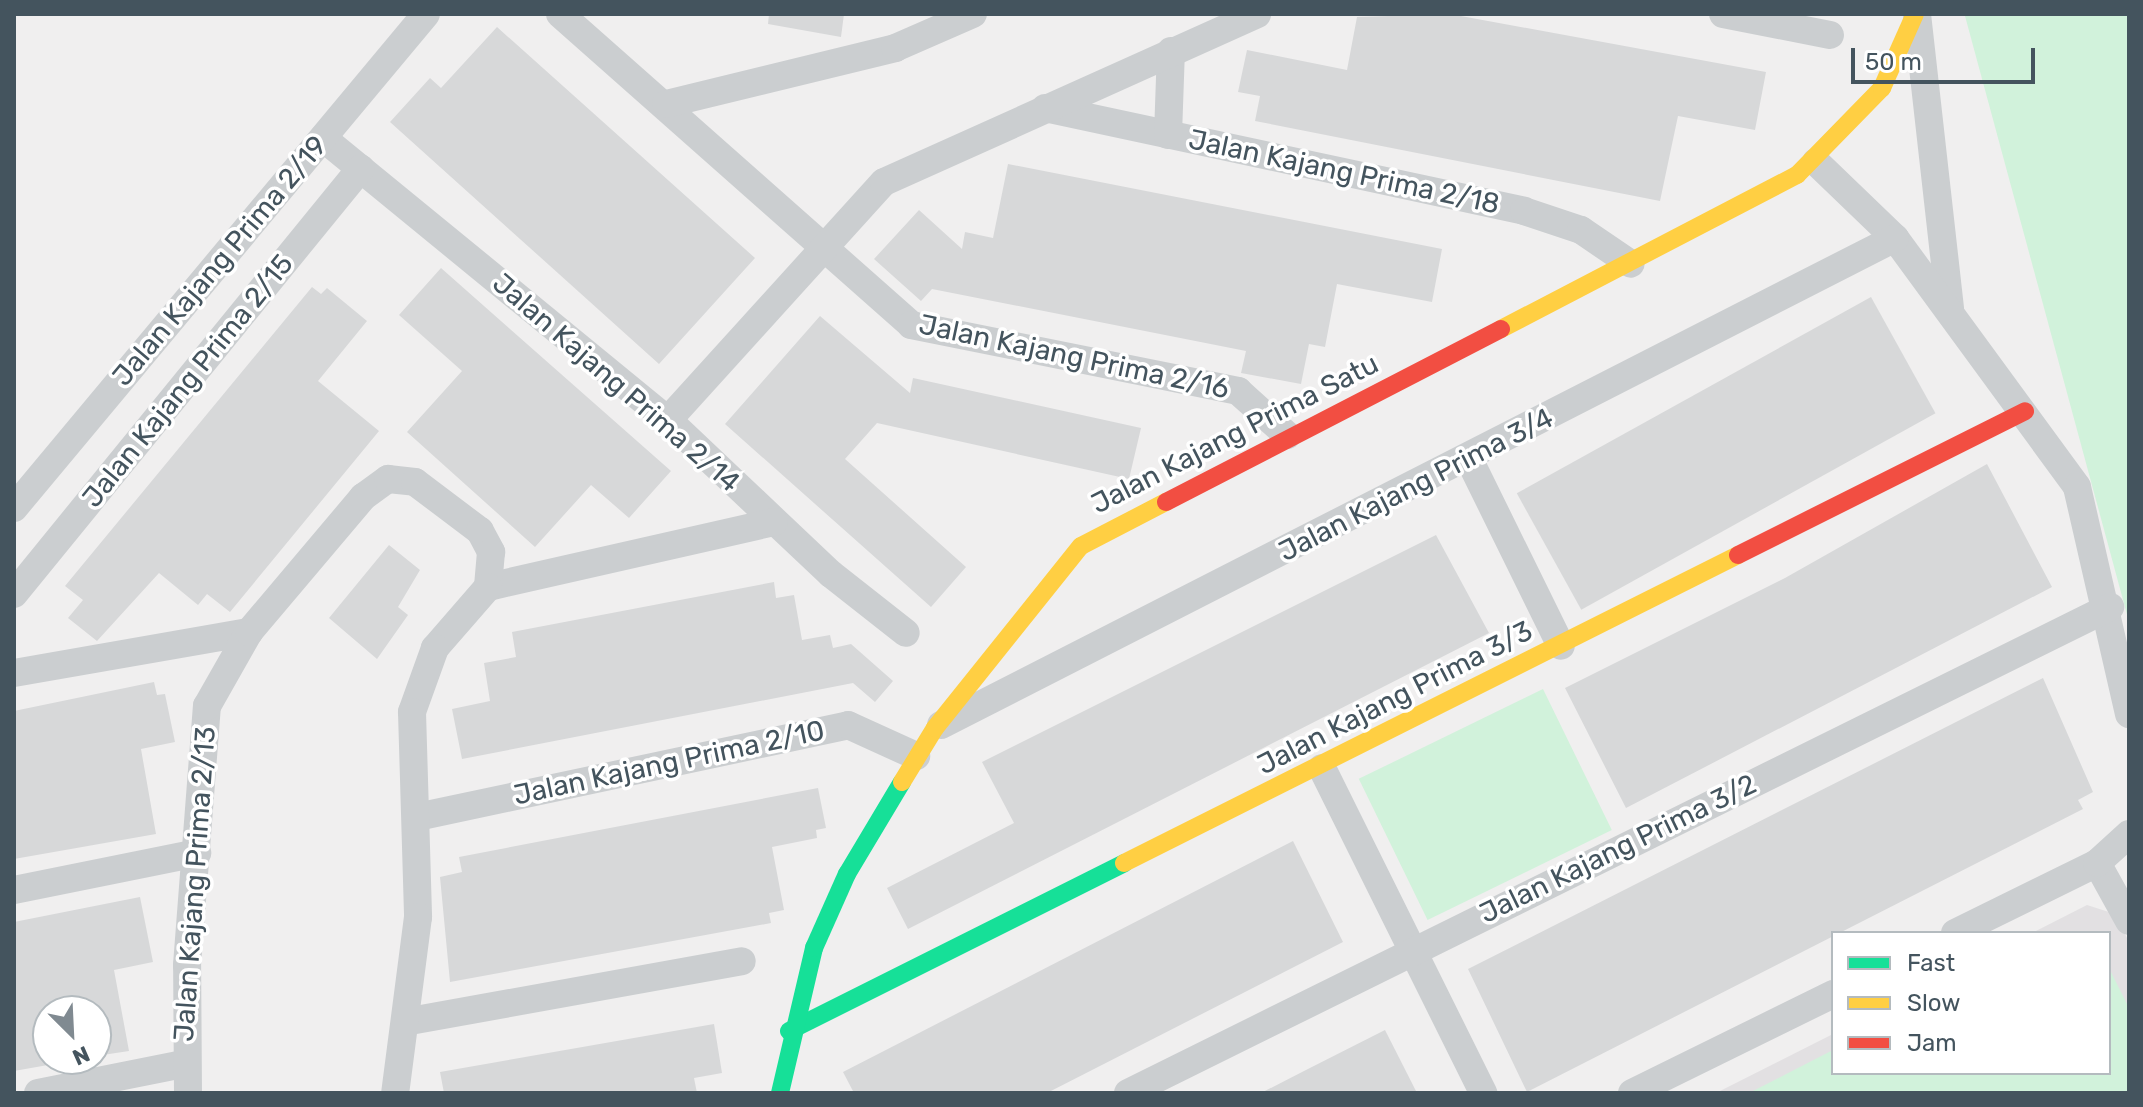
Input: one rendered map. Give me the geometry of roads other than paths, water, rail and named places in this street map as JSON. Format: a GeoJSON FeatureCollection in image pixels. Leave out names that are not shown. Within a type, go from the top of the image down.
{"type":"FeatureCollection","features":[{"type":"Feature","properties":{"kind":"street","name":"Jalan Kajang Prima 2/19"},"geometry":{"type":"LineString","coordinates":[[14,508],[426,14]]}},
{"type":"Feature","properties":{"kind":"street","name":"Jalan Kajang Prima 2/16"},"geometry":{"type":"LineString","coordinates":[[560,14],[666,104],[911,325],[1238,391],[1287,435]]}},
{"type":"Feature","properties":{"kind":"street"},"geometry":{"type":"LineString","coordinates":[[666,104],[895,48],[973,14]]}},
{"type":"Feature","properties":{"kind":"street"},"geometry":{"type":"LineString","coordinates":[[668,420],[826,249],[905,169],[1257,14]]}},
{"type":"Feature","properties":{"kind":"street"},"geometry":{"type":"LineString","coordinates":[[1723,14],[1830,35]]}},
{"type":"Feature","properties":{"kind":"street"},"geometry":{"type":"LineString","coordinates":[[1916,14],[1950,308]]}},
{"type":"Feature","properties":{"kind":"street","name":"Jalan Kajang Prima Satu"},"geometry":{"type":"LineString","coordinates":[[780,1093],[789,1031],[814,948],[847,874],[935,728],[1081,546],[1287,435],[1631,264],[1816,162],[1882,88],[1916,14]]}},
{"type":"Feature","properties":{"kind":"street"},"geometry":{"type":"LineString","coordinates":[[1168,135],[1171,51]]}},
{"type":"Feature","properties":{"kind":"street","name":"Jalan Kajang Prima 2/18"},"geometry":{"type":"LineString","coordinates":[[1045,108],[1524,211],[1581,230],[1631,264]]}},
{"type":"Feature","properties":{"kind":"street","name":"Jalan Kajang Prima 2/14"},"geometry":{"type":"LineString","coordinates":[[323,138],[668,420],[774,522],[906,633]]}},
{"type":"Feature","properties":{"kind":"street"},"geometry":{"type":"LineString","coordinates":[[1816,162],[1895,238],[1950,308],[2077,487],[2110,607],[2129,714]]}},
{"type":"Feature","properties":{"kind":"street","name":"Jalan Kajang Prima 2/15"},"geometry":{"type":"LineString","coordinates":[[14,594],[361,168]]}},
{"type":"Feature","properties":{"kind":"street","name":"Jalan Kajang Prima 3/4"},"geometry":{"type":"LineString","coordinates":[[935,728],[1469,459],[1895,238]]}},
{"type":"Feature","properties":{"kind":"street","name":"Jalan Kajang Prima 3/3"},"geometry":{"type":"LineString","coordinates":[[789,1031],[1322,768],[2025,411]]}},
{"type":"Feature","properties":{"kind":"street"},"geometry":{"type":"LineString","coordinates":[[1469,459],[1561,646]]}},
{"type":"Feature","properties":{"kind":"street","name":"Jalan Kajang Prima 2/13"},"geometry":{"type":"LineString","coordinates":[[188,1093],[183,1064],[207,706],[249,632],[363,497],[388,479],[415,482],[480,531],[491,552],[488,587]]}},
{"type":"Feature","properties":{"kind":"street"},"geometry":{"type":"LineString","coordinates":[[395,1093],[410,1021],[417,817],[412,712],[420,675],[488,587],[774,522]]}},
{"type":"Feature","properties":{"kind":"street","name":"Jalan Kajang Prima 3/2"},"geometry":{"type":"LineString","coordinates":[[1128,1093],[2110,607]]}},
{"type":"Feature","properties":{"kind":"street"},"geometry":{"type":"LineString","coordinates":[[14,673],[249,632]]}},
{"type":"Feature","properties":{"kind":"street","name":"Jalan Kajang Prima 2/10"},"geometry":{"type":"LineString","coordinates":[[417,817],[848,725],[916,756]]}},
{"type":"Feature","properties":{"kind":"street"},"geometry":{"type":"LineString","coordinates":[[1322,768],[1483,1093]]}},
{"type":"Feature","properties":{"kind":"street"},"geometry":{"type":"LineString","coordinates":[[1959,931],[2097,863],[2129,834]]}},
{"type":"Feature","properties":{"kind":"street"},"geometry":{"type":"LineString","coordinates":[[14,890],[197,853]]}},
{"type":"Feature","properties":{"kind":"street"},"geometry":{"type":"LineString","coordinates":[[2097,863],[2129,921]]}},
{"type":"Feature","properties":{"kind":"street"},"geometry":{"type":"LineString","coordinates":[[410,1021],[742,961]]}},
{"type":"Feature","properties":{"kind":"street"},"geometry":{"type":"LineString","coordinates":[[1632,1093],[1831,995]]}},
{"type":"Feature","properties":{"kind":"street"},"geometry":{"type":"LineString","coordinates":[[38,1093],[183,1064]]}}]}
